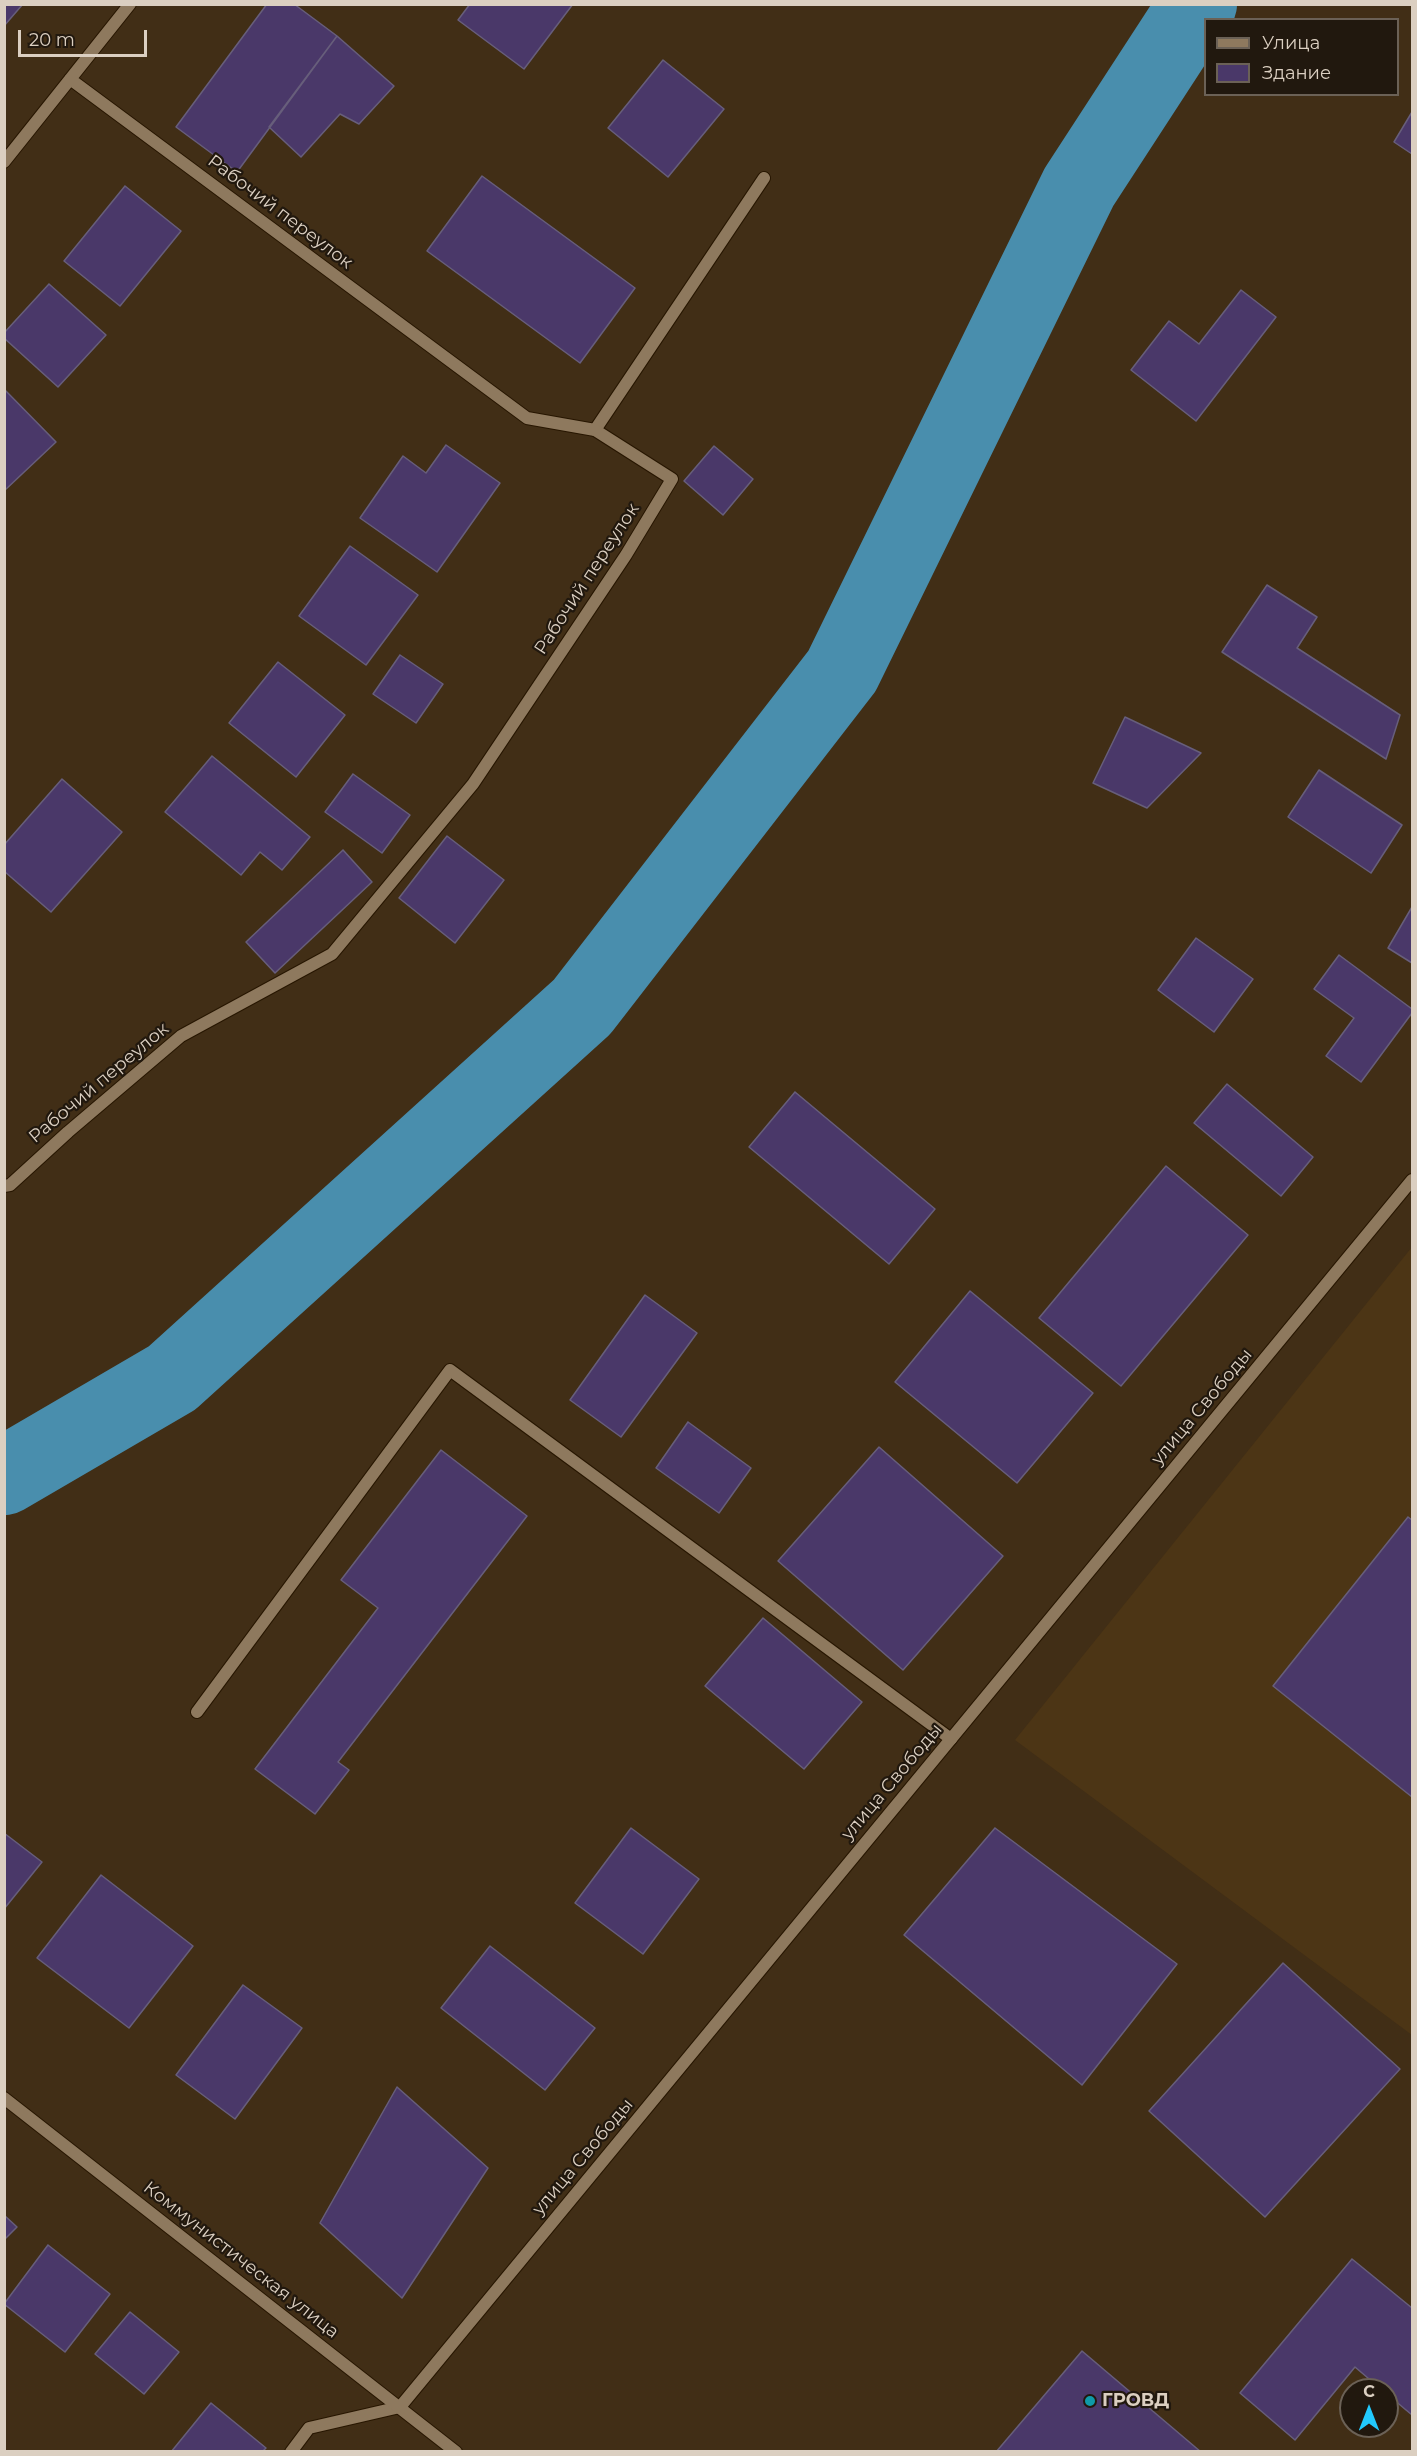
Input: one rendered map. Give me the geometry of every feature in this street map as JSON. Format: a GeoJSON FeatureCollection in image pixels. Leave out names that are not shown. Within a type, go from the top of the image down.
{"type":"FeatureCollection","features":[{"type":"Feature","properties":{"kind":"street"},"geometry":{"type":"LineString","coordinates":[[4,162],[130,4]]}},
{"type":"Feature","properties":{"kind":"street","name":"Рабочий переулок"},"geometry":{"type":"LineString","coordinates":[[4,1186],[10,1185],[68,1132],[181,1036],[332,954],[473,784],[626,555],[672,479],[595,429],[527,418],[70,79]]}},
{"type":"Feature","properties":{"kind":"street"},"geometry":{"type":"LineString","coordinates":[[595,429],[764,178]]}},
{"type":"Feature","properties":{"kind":"street","name":"улица Свободы"},"geometry":{"type":"LineString","coordinates":[[400,2407],[1413,1180]]}},
{"type":"Feature","properties":{"kind":"street"},"geometry":{"type":"LineString","coordinates":[[197,1712],[450,1370],[951,1739]]}},
{"type":"Feature","properties":{"kind":"street","name":"Коммунистическая улица"},"geometry":{"type":"LineString","coordinates":[[4,2098],[456,2451]]}},
{"type":"Feature","properties":{"kind":"street"},"geometry":{"type":"LineString","coordinates":[[291,2451],[309,2428],[400,2407]]}},
{"type":"Feature","properties":{"kind":"shaded area"},"geometry":{"type":"Polygon","coordinates":[[[1412,1247],[1412,2035],[1015,1740],[1412,1247]]]}},
{"type":"Feature","properties":{"kind":"building"},"geometry":{"type":"Polygon","coordinates":[[[4,4],[23,4],[4,26],[4,4]]]}},
{"type":"Feature","properties":{"kind":"building"},"geometry":{"type":"Polygon","coordinates":[[[267,4],[294,4],[337,36],[237,172],[176,127],[267,4]]]}},
{"type":"Feature","properties":{"kind":"building"},"geometry":{"type":"Polygon","coordinates":[[[470,4],[573,4],[524,69],[458,20],[470,4]]]}},
{"type":"Feature","properties":{"kind":"building"},"geometry":{"type":"Polygon","coordinates":[[[337,36],[394,86],[359,124],[340,114],[301,157],[269,127],[337,36]]]}},
{"type":"Feature","properties":{"kind":"building"},"geometry":{"type":"Polygon","coordinates":[[[663,60],[724,109],[668,177],[608,128],[663,60]]]}},
{"type":"Feature","properties":{"kind":"building"},"geometry":{"type":"Polygon","coordinates":[[[1412,112],[1412,154],[1394,142],[1412,112]]]}},
{"type":"Feature","properties":{"kind":"building"},"geometry":{"type":"Polygon","coordinates":[[[482,176],[635,288],[580,363],[427,251],[482,176]]]}},
{"type":"Feature","properties":{"kind":"building"},"geometry":{"type":"Polygon","coordinates":[[[125,186],[181,231],[120,306],[64,261],[125,186]]]}},
{"type":"Feature","properties":{"kind":"building"},"geometry":{"type":"Polygon","coordinates":[[[49,284],[106,335],[58,387],[4,338],[4,333],[49,284]]]}},
{"type":"Feature","properties":{"kind":"building"},"geometry":{"type":"Polygon","coordinates":[[[1241,290],[1276,317],[1196,421],[1131,370],[1169,321],[1199,344],[1241,290]]]}},
{"type":"Feature","properties":{"kind":"building"},"geometry":{"type":"Polygon","coordinates":[[[4,389],[56,442],[4,491],[4,389]]]}},
{"type":"Feature","properties":{"kind":"building"},"geometry":{"type":"Polygon","coordinates":[[[446,445],[500,483],[437,572],[360,518],[403,456],[426,473],[446,445]]]}},
{"type":"Feature","properties":{"kind":"building"},"geometry":{"type":"Polygon","coordinates":[[[714,446],[753,479],[723,515],[684,481],[714,446]]]}},
{"type":"Feature","properties":{"kind":"building"},"geometry":{"type":"Polygon","coordinates":[[[350,546],[418,595],[366,665],[299,616],[350,546]]]}},
{"type":"Feature","properties":{"kind":"building"},"geometry":{"type":"Polygon","coordinates":[[[1267,585],[1317,617],[1297,648],[1400,715],[1386,759],[1222,652],[1267,585]]]}},
{"type":"Feature","properties":{"kind":"building"},"geometry":{"type":"Polygon","coordinates":[[[400,655],[443,684],[416,723],[373,694],[400,655]]]}},
{"type":"Feature","properties":{"kind":"building"},"geometry":{"type":"Polygon","coordinates":[[[278,662],[345,715],[296,777],[229,723],[278,662]]]}},
{"type":"Feature","properties":{"kind":"building"},"geometry":{"type":"Polygon","coordinates":[[[1125,717],[1201,753],[1147,808],[1093,783],[1125,717]]]}},
{"type":"Feature","properties":{"kind":"building"},"geometry":{"type":"Polygon","coordinates":[[[212,756],[310,837],[282,870],[260,852],[241,875],[165,812],[212,756]]]}},
{"type":"Feature","properties":{"kind":"building"},"geometry":{"type":"Polygon","coordinates":[[[1319,770],[1402,825],[1371,873],[1288,817],[1319,770]]]}},
{"type":"Feature","properties":{"kind":"building"},"geometry":{"type":"Polygon","coordinates":[[[353,774],[410,815],[382,853],[325,812],[353,774]]]}},
{"type":"Feature","properties":{"kind":"building"},"geometry":{"type":"Polygon","coordinates":[[[62,779],[122,832],[51,912],[4,871],[4,845],[62,779]]]}},
{"type":"Feature","properties":{"kind":"building"},"geometry":{"type":"Polygon","coordinates":[[[447,836],[504,880],[455,943],[399,898],[447,836]]]}},
{"type":"Feature","properties":{"kind":"building"},"geometry":{"type":"Polygon","coordinates":[[[343,850],[372,882],[275,973],[246,942],[343,850]]]}},
{"type":"Feature","properties":{"kind":"building"},"geometry":{"type":"Polygon","coordinates":[[[1412,907],[1412,963],[1388,948],[1412,907]]]}},
{"type":"Feature","properties":{"kind":"building"},"geometry":{"type":"Polygon","coordinates":[[[1196,938],[1253,979],[1214,1032],[1158,990],[1196,938]]]}},
{"type":"Feature","properties":{"kind":"building"},"geometry":{"type":"Polygon","coordinates":[[[1339,955],[1412,1009],[1412,1013],[1361,1082],[1326,1056],[1354,1018],[1314,989],[1339,955]]]}},
{"type":"Feature","properties":{"kind":"building"},"geometry":{"type":"Polygon","coordinates":[[[1227,1084],[1313,1157],[1281,1196],[1194,1123],[1227,1084]]]}},
{"type":"Feature","properties":{"kind":"building"},"geometry":{"type":"Polygon","coordinates":[[[795,1092],[935,1209],[889,1264],[749,1147],[795,1092]]]}},
{"type":"Feature","properties":{"kind":"building"},"geometry":{"type":"Polygon","coordinates":[[[1166,1166],[1248,1235],[1121,1386],[1039,1318],[1166,1166]]]}},
{"type":"Feature","properties":{"kind":"building"},"geometry":{"type":"Polygon","coordinates":[[[970,1291],[1093,1393],[1017,1483],[895,1382],[970,1291]]]}},
{"type":"Feature","properties":{"kind":"building"},"geometry":{"type":"Polygon","coordinates":[[[645,1295],[697,1333],[621,1437],[570,1400],[645,1295]]]}},
{"type":"Feature","properties":{"kind":"building"},"geometry":{"type":"Polygon","coordinates":[[[688,1422],[751,1468],[719,1513],[656,1468],[688,1422]]]}},
{"type":"Feature","properties":{"kind":"building"},"geometry":{"type":"Polygon","coordinates":[[[879,1447],[1003,1556],[903,1670],[778,1561],[879,1447]]]}},
{"type":"Feature","properties":{"kind":"building"},"geometry":{"type":"Polygon","coordinates":[[[441,1450],[527,1516],[338,1762],[349,1770],[315,1814],[255,1769],[378,1608],[341,1580],[441,1450]]]}},
{"type":"Feature","properties":{"kind":"building"},"geometry":{"type":"Polygon","coordinates":[[[1408,1517],[1412,1520],[1412,1797],[1273,1686],[1408,1517]]]}},
{"type":"Feature","properties":{"kind":"building"},"geometry":{"type":"Polygon","coordinates":[[[763,1618],[862,1702],[804,1769],[705,1686],[763,1618]]]}},
{"type":"Feature","properties":{"kind":"building"},"geometry":{"type":"Polygon","coordinates":[[[631,1828],[699,1879],[643,1954],[575,1903],[631,1828]]]}},
{"type":"Feature","properties":{"kind":"building"},"geometry":{"type":"Polygon","coordinates":[[[995,1828],[1177,1964],[1082,2085],[904,1935],[995,1828]]]}},
{"type":"Feature","properties":{"kind":"building"},"geometry":{"type":"Polygon","coordinates":[[[4,1833],[42,1862],[4,1909],[4,1833]]]}},
{"type":"Feature","properties":{"kind":"building"},"geometry":{"type":"Polygon","coordinates":[[[101,1875],[193,1946],[129,2028],[37,1958],[101,1875]]]}},
{"type":"Feature","properties":{"kind":"building"},"geometry":{"type":"Polygon","coordinates":[[[490,1946],[595,2028],[545,2090],[441,2008],[490,1946]]]}},
{"type":"Feature","properties":{"kind":"building"},"geometry":{"type":"Polygon","coordinates":[[[1283,1963],[1400,2069],[1265,2217],[1149,2111],[1283,1963]]]}},
{"type":"Feature","properties":{"kind":"building"},"geometry":{"type":"Polygon","coordinates":[[[243,1985],[302,2028],[235,2119],[176,2075],[243,1985]]]}},
{"type":"Feature","properties":{"kind":"building"},"geometry":{"type":"Polygon","coordinates":[[[397,2087],[488,2168],[402,2298],[320,2223],[397,2087]]]}},
{"type":"Feature","properties":{"kind":"building"},"geometry":{"type":"Polygon","coordinates":[[[4,2215],[17,2227],[4,2240],[4,2215]]]}},
{"type":"Feature","properties":{"kind":"building"},"geometry":{"type":"Polygon","coordinates":[[[48,2245],[110,2294],[65,2352],[4,2304],[48,2245]]]}},
{"type":"Feature","properties":{"kind":"building"},"geometry":{"type":"Polygon","coordinates":[[[1352,2259],[1412,2308],[1412,2415],[1399,2404],[1399,2378],[1368,2378],[1355,2367],[1346,2378],[1339,2378],[1339,2386],[1295,2440],[1240,2393],[1352,2259]]]}},
{"type":"Feature","properties":{"kind":"building"},"geometry":{"type":"Polygon","coordinates":[[[130,2312],[179,2352],[144,2394],[95,2354],[130,2312]]]}},
{"type":"Feature","properties":{"kind":"building","name":"ГРОВД"},"geometry":{"type":"Polygon","coordinates":[[[1082,2351],[1201,2452],[996,2452],[1082,2351]]]}},
{"type":"Feature","properties":{"kind":"building"},"geometry":{"type":"Polygon","coordinates":[[[211,2403],[266,2448],[262,2452],[171,2452],[211,2403]]]}},
{"type":"Feature","properties":{"kind":"waterway"},"geometry":{"type":"LineString","coordinates":[[4,1476],[172,1378],[582,1007],[842,671],[1079,187],[1198,4]]}},
{"type":"Feature","properties":{"kind":"place","name":"ГРОВД"},"geometry":{"type":"Point","coordinates":[1090,2401]}}]}
